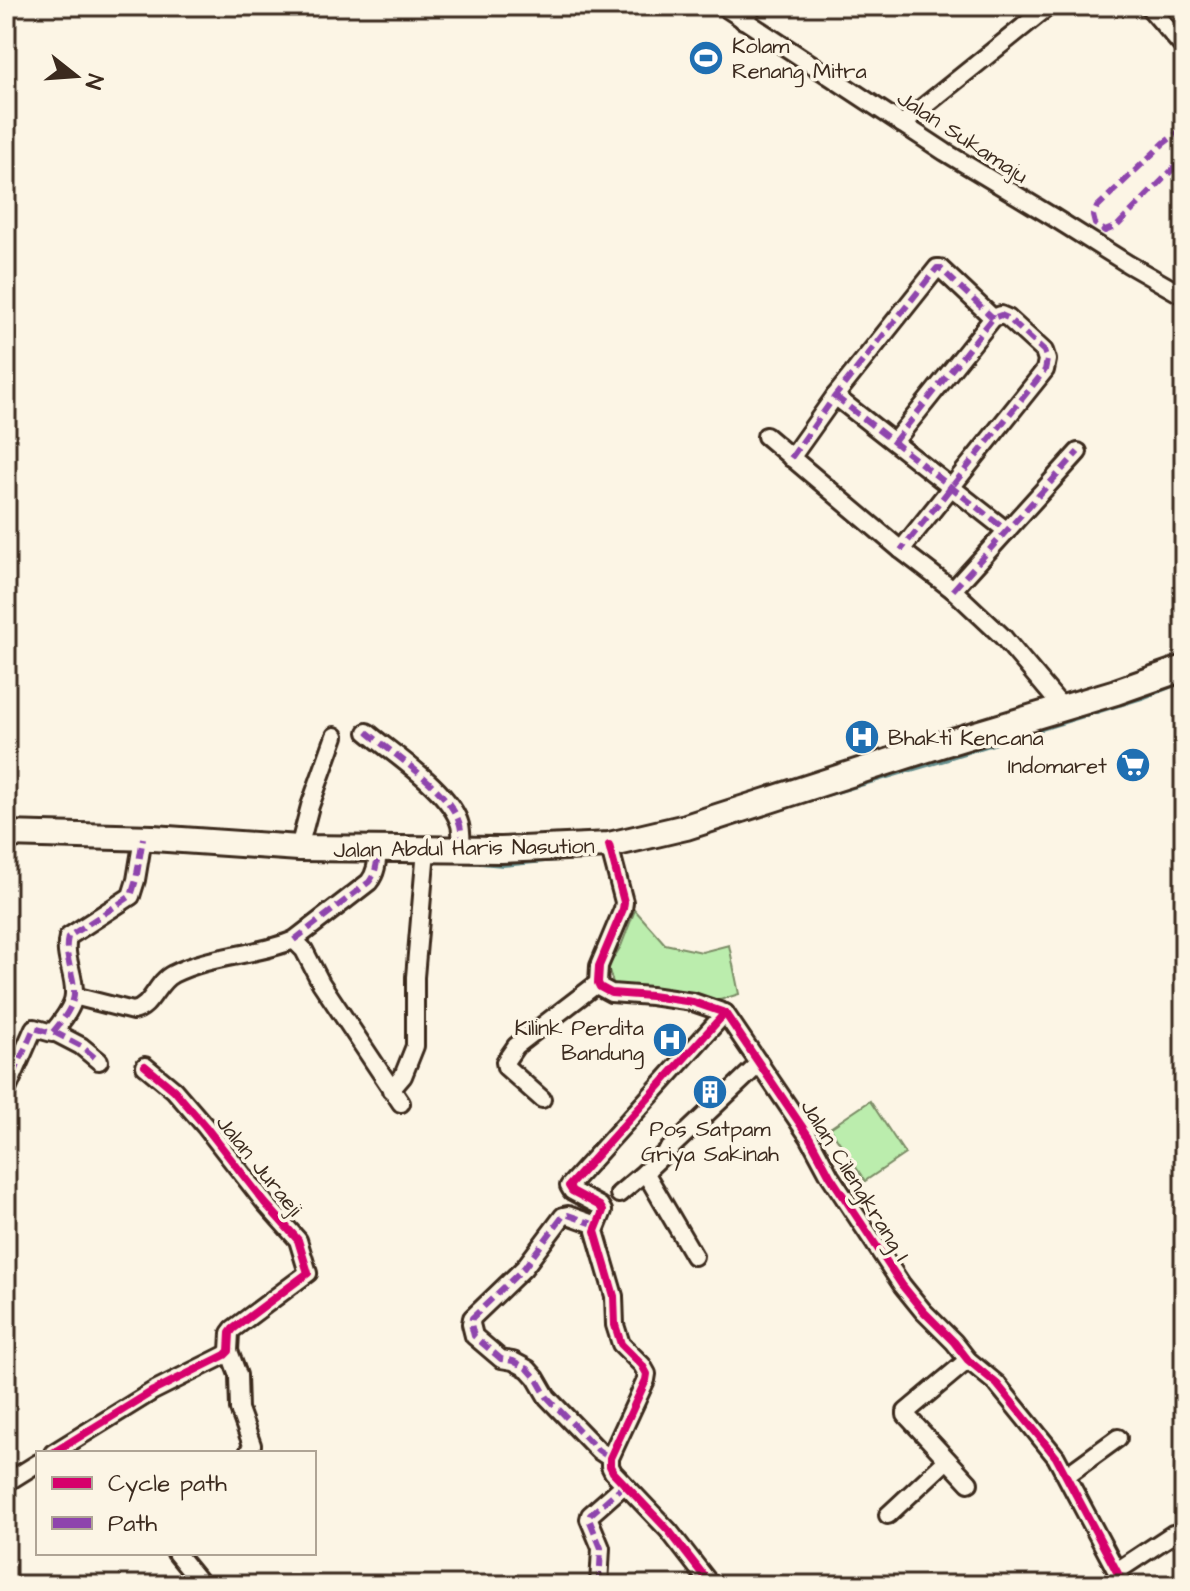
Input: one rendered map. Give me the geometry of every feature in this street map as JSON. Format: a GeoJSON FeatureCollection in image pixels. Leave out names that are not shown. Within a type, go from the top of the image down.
{"type":"FeatureCollection","features":[{"type":"Feature","properties":{"kind":"highway","name":"Jalan Abdul Haris Nasution"},"geometry":{"type":"LineString","coordinates":[[6,834],[143,838],[299,848],[501,850],[609,845],[686,827],[1184,668]]}},
{"type":"Feature","properties":{"kind":"street","name":"Jalan Sukamaju"},"geometry":{"type":"LineString","coordinates":[[723,6],[945,152],[1184,296]]}},
{"type":"Feature","properties":{"kind":"street"},"geometry":{"type":"LineString","coordinates":[[743,20],[754,6]]}},
{"type":"Feature","properties":{"kind":"street"},"geometry":{"type":"LineString","coordinates":[[902,124],[1049,6]]}},
{"type":"Feature","properties":{"kind":"street"},"geometry":{"type":"LineString","coordinates":[[1148,6],[1184,48]]}},
{"type":"Feature","properties":{"kind":"street"},"geometry":{"type":"LineString","coordinates":[[791,458],[835,396],[937,268],[993,318]]}},
{"type":"Feature","properties":{"kind":"street"},"geometry":{"type":"LineString","coordinates":[[894,442],[993,318],[1001,315],[1008,318],[1044,351],[1047,360],[1045,370],[901,550]]}},
{"type":"Feature","properties":{"kind":"street"},"geometry":{"type":"LineString","coordinates":[[835,396],[1007,531]]}},
{"type":"Feature","properties":{"kind":"street"},"geometry":{"type":"LineString","coordinates":[[766,436],[953,590],[1003,637],[1062,707]]}},
{"type":"Feature","properties":{"kind":"street"},"geometry":{"type":"LineString","coordinates":[[953,590],[1078,452]]}},
{"type":"Feature","properties":{"kind":"street"},"geometry":{"type":"LineString","coordinates":[[367,732],[418,773],[450,805],[460,824],[462,850]]}},
{"type":"Feature","properties":{"kind":"street"},"geometry":{"type":"LineString","coordinates":[[299,848],[335,736]]}},
{"type":"Feature","properties":{"kind":"street"},"geometry":{"type":"LineString","coordinates":[[54,1032],[74,996],[67,958],[68,937],[131,896],[143,838]]}},
{"type":"Feature","properties":{"kind":"street"},"geometry":{"type":"LineString","coordinates":[[609,845],[624,902],[599,966],[600,987],[611,993],[693,1002],[725,1013],[569,1188],[600,1206],[603,1211],[596,1225],[596,1239],[614,1296],[615,1325],[621,1344],[647,1374],[610,1458],[610,1466],[624,1485],[669,1531],[711,1585]]}},
{"type":"Feature","properties":{"kind":"street"},"geometry":{"type":"LineString","coordinates":[[74,996],[138,1010],[162,982],[177,972],[294,940],[369,882],[374,876],[378,849]]}},
{"type":"Feature","properties":{"kind":"street"},"geometry":{"type":"LineString","coordinates":[[294,940],[304,950],[321,983],[396,1097],[415,1046],[415,977],[426,850]]}},
{"type":"Feature","properties":{"kind":"street"},"geometry":{"type":"LineString","coordinates":[[542,1099],[506,1067],[505,1062],[516,1046],[598,983]]}},
{"type":"Feature","properties":{"kind":"street","name":"Jalan Cilengkrang I"},"geometry":{"type":"LineString","coordinates":[[725,1013],[809,1137],[830,1176],[902,1285],[968,1360],[997,1384],[1056,1457],[1120,1578]]}},
{"type":"Feature","properties":{"kind":"street"},"geometry":{"type":"LineString","coordinates":[[6,1092],[35,1028],[54,1032],[81,1046],[99,1061]]}},
{"type":"Feature","properties":{"kind":"street"},"geometry":{"type":"LineString","coordinates":[[619,1194],[760,1063]]}},
{"type":"Feature","properties":{"kind":"street","name":"Jalan Juraeji"},"geometry":{"type":"LineString","coordinates":[[145,1066],[174,1090],[301,1245],[308,1273],[233,1329],[229,1351]]}},
{"type":"Feature","properties":{"kind":"street"},"geometry":{"type":"LineString","coordinates":[[645,1172],[694,1256]]}},
{"type":"Feature","properties":{"kind":"street"},"geometry":{"type":"LineString","coordinates":[[596,1225],[563,1216],[524,1268],[472,1318],[471,1324],[474,1336],[501,1359],[528,1369],[547,1397],[598,1450],[610,1458]]}},
{"type":"Feature","properties":{"kind":"street"},"geometry":{"type":"LineString","coordinates":[[56,1451],[153,1391],[229,1351],[238,1375],[239,1409],[252,1445],[249,1451]]}},
{"type":"Feature","properties":{"kind":"street"},"geometry":{"type":"LineString","coordinates":[[968,1360],[906,1413],[969,1483]]}},
{"type":"Feature","properties":{"kind":"street"},"geometry":{"type":"LineString","coordinates":[[1067,1475],[1118,1438]]}},
{"type":"Feature","properties":{"kind":"street"},"geometry":{"type":"LineString","coordinates":[[888,1515],[947,1460]]}},
{"type":"Feature","properties":{"kind":"street"},"geometry":{"type":"LineString","coordinates":[[6,1483],[36,1464]]}},
{"type":"Feature","properties":{"kind":"street"},"geometry":{"type":"LineString","coordinates":[[599,1585],[601,1548],[590,1515],[624,1485]]}},
{"type":"Feature","properties":{"kind":"street"},"geometry":{"type":"LineString","coordinates":[[1120,1578],[1173,1534],[1184,1537]]}},
{"type":"Feature","properties":{"kind":"street"},"geometry":{"type":"LineString","coordinates":[[178,1555],[198,1580],[197,1585]]}},
{"type":"Feature","properties":{"kind":"green space"},"geometry":{"type":"Polygon","coordinates":[[[635,910],[665,944],[702,952],[729,945],[739,994],[720,1000],[614,986],[608,967],[621,946],[635,910]]]}},
{"type":"Feature","properties":{"kind":"green space"},"geometry":{"type":"Polygon","coordinates":[[[870,1101],[905,1154],[865,1181],[830,1128],[870,1101]]]}},
{"type":"Feature","properties":{"kind":"waterway"},"geometry":{"type":"LineString","coordinates":[[951,757],[1145,697],[1183,682]]}},
{"type":"Feature","properties":{"kind":"waterway"},"geometry":{"type":"LineString","coordinates":[[789,806],[948,759]]}},
{"type":"Feature","properties":{"kind":"waterway"},"geometry":{"type":"LineString","coordinates":[[458,861],[503,865],[577,858]]}},
{"type":"Feature","properties":{"kind":"waterway"},"geometry":{"type":"LineString","coordinates":[[928,1327],[957,1358]]}},
{"type":"Feature","properties":{"kind":"waterway"},"geometry":{"type":"LineString","coordinates":[[1047,1457],[1056,1476]]}},
{"type":"Feature","properties":{"kind":"marked path"},"geometry":{"type":"LineString","coordinates":[[1184,128],[1097,207],[1093,216],[1095,224],[1105,231],[1117,226],[1184,158]]}},
{"type":"Feature","properties":{"kind":"marked path"},"geometry":{"type":"LineString","coordinates":[[791,458],[835,396],[937,268],[993,318]]}},
{"type":"Feature","properties":{"kind":"marked path"},"geometry":{"type":"LineString","coordinates":[[894,442],[993,318],[1001,315],[1008,318],[1044,351],[1047,360],[1045,370],[901,550]]}},
{"type":"Feature","properties":{"kind":"marked path"},"geometry":{"type":"LineString","coordinates":[[835,396],[1007,531]]}},
{"type":"Feature","properties":{"kind":"marked path"},"geometry":{"type":"LineString","coordinates":[[953,590],[1078,452]]}},
{"type":"Feature","properties":{"kind":"marked path"},"geometry":{"type":"LineString","coordinates":[[367,732],[420,774],[445,799],[460,825],[462,850]]}},
{"type":"Feature","properties":{"kind":"marked path"},"geometry":{"type":"LineString","coordinates":[[6,1092],[34,1028],[52,1033],[72,1004],[74,987],[67,952],[68,937],[131,896],[143,838]]}},
{"type":"Feature","properties":{"kind":"marked path"},"geometry":{"type":"LineString","coordinates":[[294,940],[369,882],[375,870],[378,849]]}},
{"type":"Feature","properties":{"kind":"marked path"},"geometry":{"type":"LineString","coordinates":[[54,1032],[81,1046],[99,1061]]}},
{"type":"Feature","properties":{"kind":"marked path"},"geometry":{"type":"LineString","coordinates":[[596,1225],[563,1216],[524,1268],[472,1318],[471,1324],[474,1336],[501,1359],[528,1369],[547,1397],[598,1450],[610,1458],[610,1465]]}},
{"type":"Feature","properties":{"kind":"marked path"},"geometry":{"type":"LineString","coordinates":[[599,1585],[601,1548],[589,1519],[624,1485]]}},
{"type":"Feature","properties":{"kind":"cycle path"},"geometry":{"type":"LineString","coordinates":[[609,845],[624,902],[599,966],[600,987],[611,993],[693,1002],[725,1013],[809,1137],[830,1176],[902,1285],[968,1360],[997,1384],[1056,1457],[1124,1585]]}},
{"type":"Feature","properties":{"kind":"cycle path"},"geometry":{"type":"LineString","coordinates":[[711,1585],[669,1531],[610,1466],[610,1458],[647,1374],[621,1344],[615,1325],[614,1296],[595,1231],[603,1211],[569,1186],[725,1013]]}},
{"type":"Feature","properties":{"kind":"cycle path"},"geometry":{"type":"LineString","coordinates":[[56,1451],[153,1391],[225,1355],[229,1351],[233,1329],[308,1273],[298,1240],[174,1090],[145,1066]]}},
{"type":"Feature","properties":{"kind":"place","name":"Kolam Renang Mitra"},"geometry":{"type":"Point","coordinates":[706,58]}},
{"type":"Feature","properties":{"kind":"place","name":"Bhakti Kencana"},"geometry":{"type":"Point","coordinates":[862,737]}},
{"type":"Feature","properties":{"kind":"place","name":"Indomaret"},"geometry":{"type":"Point","coordinates":[1133,765]}},
{"type":"Feature","properties":{"kind":"place","name":"Kilink Perdita Bandung"},"geometry":{"type":"Point","coordinates":[670,1040]}},
{"type":"Feature","properties":{"kind":"place","name":"Pos Satpam Griya Sakinah"},"geometry":{"type":"Point","coordinates":[710,1092]}}]}
